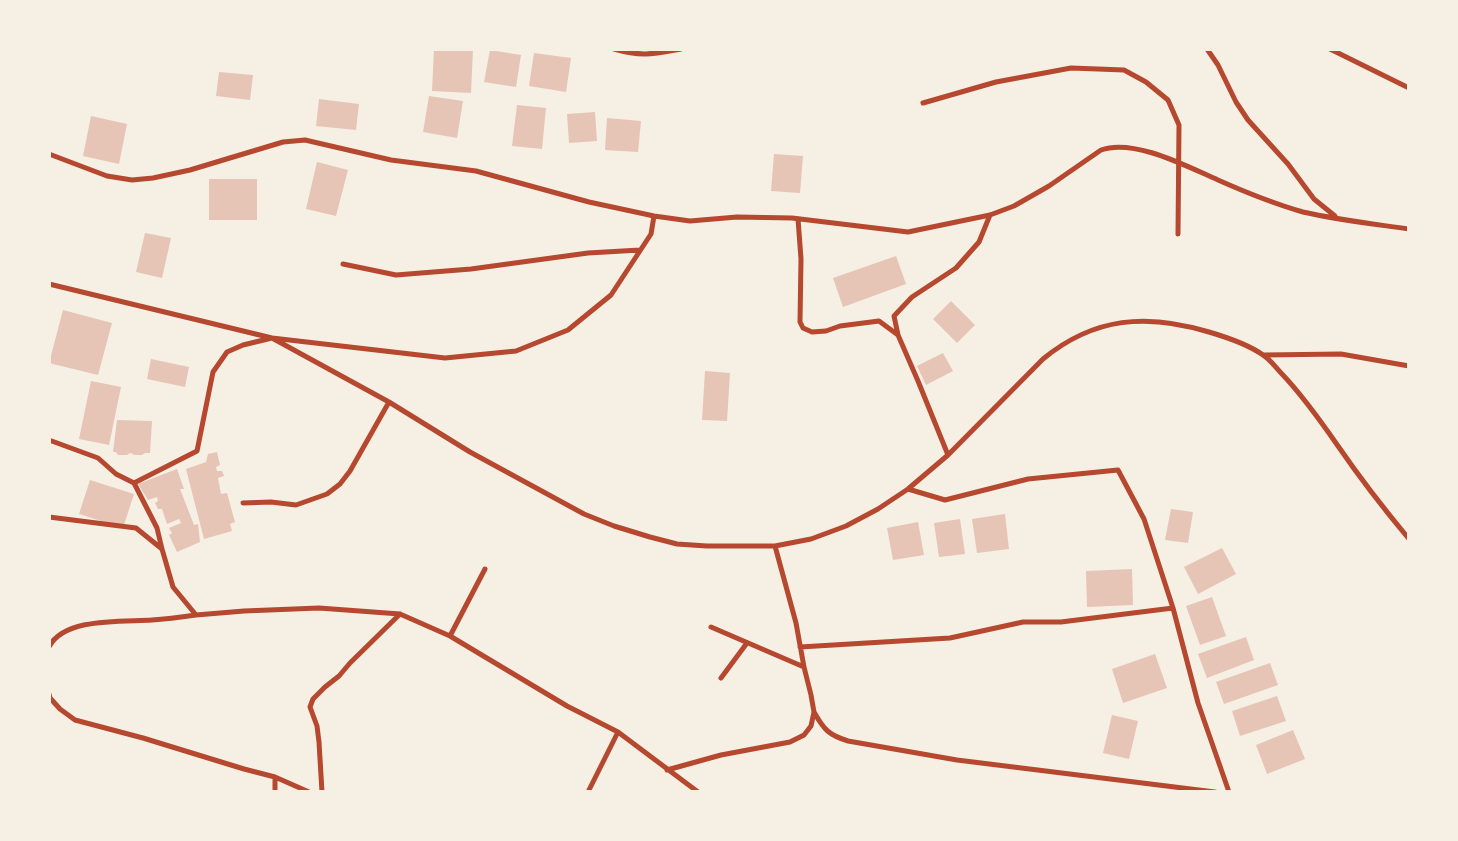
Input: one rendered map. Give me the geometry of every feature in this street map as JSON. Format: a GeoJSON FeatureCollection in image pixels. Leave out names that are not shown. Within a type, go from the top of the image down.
{"type":"FeatureCollection","features":[{"type":"Feature","properties":{"kind":"street"},"geometry":{"type":"LineString","coordinates":[[614,49],[647,55],[681,49]]}},
{"type":"Feature","properties":{"kind":"street"},"geometry":{"type":"LineString","coordinates":[[1207,49],[1248,120],[1288,164],[1314,198],[1337,218]]}},
{"type":"Feature","properties":{"kind":"street"},"geometry":{"type":"LineString","coordinates":[[1330,49],[1409,88]]}},
{"type":"Feature","properties":{"kind":"street"},"geometry":{"type":"LineString","coordinates":[[923,103],[996,82],[1071,68],[1124,70],[1146,82],[1168,100],[1180,125],[1178,233]]}},
{"type":"Feature","properties":{"kind":"street"},"geometry":{"type":"LineString","coordinates":[[49,155],[107,176],[132,180],[178,173],[283,142],[305,140],[391,160],[476,171],[589,202],[654,216],[690,221],[737,217],[798,219],[908,232],[990,215],[1014,206],[1095,154],[1108,148],[1124,146],[1180,162],[1219,181],[1303,212],[1409,229]]}},
{"type":"Feature","properties":{"kind":"street"},"geometry":{"type":"LineString","coordinates":[[948,455],[898,335],[894,316],[912,297],[956,268],[979,242],[990,215]]}},
{"type":"Feature","properties":{"kind":"street"},"geometry":{"type":"LineString","coordinates":[[49,284],[272,338],[445,358],[516,351],[568,330],[611,295],[650,234],[654,216]]}},
{"type":"Feature","properties":{"kind":"street"},"geometry":{"type":"LineString","coordinates":[[798,219],[801,259],[800,323],[803,328],[812,332],[826,331],[839,326],[879,321],[898,335]]}},
{"type":"Feature","properties":{"kind":"street"},"geometry":{"type":"LineString","coordinates":[[342,264],[396,275],[471,269],[588,253],[640,250]]}},
{"type":"Feature","properties":{"kind":"street"},"geometry":{"type":"LineString","coordinates":[[134,483],[197,451],[213,372],[228,352],[243,345],[272,338],[584,514],[614,526],[677,544],[775,546],[811,539],[846,526],[878,509],[908,489],[948,455],[1043,359],[1069,340],[1095,328],[1137,320],[1195,328],[1225,337],[1264,355],[1303,396],[1373,495],[1409,539]]}},
{"type":"Feature","properties":{"kind":"street"},"geometry":{"type":"LineString","coordinates":[[1264,355],[1341,354],[1409,366]]}},
{"type":"Feature","properties":{"kind":"street"},"geometry":{"type":"LineString","coordinates":[[243,503],[296,505],[327,494],[340,484],[350,471],[389,402]]}},
{"type":"Feature","properties":{"kind":"street"},"geometry":{"type":"LineString","coordinates":[[49,440],[97,458],[116,474],[134,483],[157,528],[173,587],[196,615]]}},
{"type":"Feature","properties":{"kind":"street"},"geometry":{"type":"LineString","coordinates":[[908,489],[945,500],[1028,479],[1118,470],[1144,519],[1173,607],[1198,703],[1228,792]]}},
{"type":"Feature","properties":{"kind":"street"},"geometry":{"type":"LineString","coordinates":[[49,517],[136,528],[162,549]]}},
{"type":"Feature","properties":{"kind":"street"},"geometry":{"type":"LineString","coordinates":[[775,546],[796,623],[814,712],[823,728],[834,737],[957,760],[1214,792]]}},
{"type":"Feature","properties":{"kind":"street"},"geometry":{"type":"LineString","coordinates":[[450,636],[485,569]]}},
{"type":"Feature","properties":{"kind":"street"},"geometry":{"type":"LineString","coordinates":[[800,647],[950,638],[1023,622],[1061,622],[1173,607]]}},
{"type":"Feature","properties":{"kind":"street"},"geometry":{"type":"LineString","coordinates":[[49,647],[52,640],[72,628],[112,621],[319,608],[400,614],[450,636],[567,706],[618,732],[698,792]]}},
{"type":"Feature","properties":{"kind":"street"},"geometry":{"type":"LineString","coordinates":[[322,792],[317,726],[310,707],[313,699],[400,614]]}},
{"type":"Feature","properties":{"kind":"street"},"geometry":{"type":"LineString","coordinates":[[711,627],[804,667]]}},
{"type":"Feature","properties":{"kind":"street"},"geometry":{"type":"LineString","coordinates":[[721,678],[747,643]]}},
{"type":"Feature","properties":{"kind":"street"},"geometry":{"type":"LineString","coordinates":[[49,694],[60,709],[75,720],[275,777],[309,792]]}},
{"type":"Feature","properties":{"kind":"street"},"geometry":{"type":"LineString","coordinates":[[667,770],[721,755],[790,742],[804,735],[811,726],[814,712]]}},
{"type":"Feature","properties":{"kind":"street"},"geometry":{"type":"LineString","coordinates":[[588,792],[618,732]]}},
{"type":"Feature","properties":{"kind":"street"},"geometry":{"type":"LineString","coordinates":[[275,777],[275,792]]}},
{"type":"Feature","properties":{"kind":"building"},"geometry":{"type":"Polygon","coordinates":[[[434,49],[473,49],[471,93],[432,91],[434,49]]]}},
{"type":"Feature","properties":{"kind":"building"},"geometry":{"type":"Polygon","coordinates":[[[490,50],[521,55],[516,87],[484,82],[490,50]]]}},
{"type":"Feature","properties":{"kind":"building"},"geometry":{"type":"Polygon","coordinates":[[[534,53],[571,58],[566,92],[529,86],[534,53]]]}},
{"type":"Feature","properties":{"kind":"building"},"geometry":{"type":"Polygon","coordinates":[[[219,72],[253,75],[250,100],[216,96],[219,72]]]}},
{"type":"Feature","properties":{"kind":"building"},"geometry":{"type":"Polygon","coordinates":[[[429,96],[463,101],[457,138],[423,132],[429,96]]]}},
{"type":"Feature","properties":{"kind":"building"},"geometry":{"type":"Polygon","coordinates":[[[319,99],[359,104],[356,130],[316,126],[319,99]]]}},
{"type":"Feature","properties":{"kind":"building"},"geometry":{"type":"Polygon","coordinates":[[[517,105],[546,108],[542,149],[512,146],[517,105]]]}},
{"type":"Feature","properties":{"kind":"building"},"geometry":{"type":"Polygon","coordinates":[[[595,112],[597,141],[569,143],[567,114],[595,112]]]}},
{"type":"Feature","properties":{"kind":"building"},"geometry":{"type":"Polygon","coordinates":[[[91,116],[127,124],[119,164],[83,156],[91,116]]]}},
{"type":"Feature","properties":{"kind":"building"},"geometry":{"type":"Polygon","coordinates":[[[607,118],[641,121],[638,152],[605,150],[607,118]]]}},
{"type":"Feature","properties":{"kind":"building"},"geometry":{"type":"Polygon","coordinates":[[[774,154],[803,156],[800,193],[771,191],[774,154]]]}},
{"type":"Feature","properties":{"kind":"building"},"geometry":{"type":"Polygon","coordinates":[[[317,162],[348,170],[336,216],[306,209],[317,162]]]}},
{"type":"Feature","properties":{"kind":"building"},"geometry":{"type":"Polygon","coordinates":[[[209,179],[257,179],[257,220],[209,220],[209,179]]]}},
{"type":"Feature","properties":{"kind":"building"},"geometry":{"type":"Polygon","coordinates":[[[145,233],[171,238],[162,278],[136,272],[145,233]]]}},
{"type":"Feature","properties":{"kind":"building"},"geometry":{"type":"Polygon","coordinates":[[[896,256],[906,284],[843,307],[833,278],[896,256]]]}},
{"type":"Feature","properties":{"kind":"building"},"geometry":{"type":"Polygon","coordinates":[[[951,301],[975,325],[957,343],[933,319],[951,301]]]}},
{"type":"Feature","properties":{"kind":"building"},"geometry":{"type":"Polygon","coordinates":[[[63,310],[112,323],[98,375],[49,363],[63,310]]]}},
{"type":"Feature","properties":{"kind":"building"},"geometry":{"type":"Polygon","coordinates":[[[943,353],[953,371],[926,385],[917,366],[943,353]]]}},
{"type":"Feature","properties":{"kind":"building"},"geometry":{"type":"Polygon","coordinates":[[[151,359],[189,367],[185,387],[147,379],[151,359]]]}},
{"type":"Feature","properties":{"kind":"building"},"geometry":{"type":"Polygon","coordinates":[[[705,371],[730,373],[727,421],[702,420],[705,371]]]}},
{"type":"Feature","properties":{"kind":"building"},"geometry":{"type":"Polygon","coordinates":[[[91,381],[121,387],[109,445],[79,439],[91,381]]]}},
{"type":"Feature","properties":{"kind":"building"},"geometry":{"type":"Polygon","coordinates":[[[117,420],[152,421],[150,453],[118,455],[113,452],[117,420]]]}},
{"type":"Feature","properties":{"kind":"building"},"geometry":{"type":"Polygon","coordinates":[[[217,452],[220,465],[216,467],[217,471],[222,471],[224,476],[218,478],[221,494],[227,493],[235,522],[230,524],[232,531],[204,539],[186,469],[206,462],[208,454],[217,452]]]}},
{"type":"Feature","properties":{"kind":"building"},"geometry":{"type":"Polygon","coordinates":[[[177,469],[184,489],[180,489],[194,525],[198,524],[200,542],[177,552],[169,535],[172,533],[169,528],[181,523],[179,519],[167,524],[162,509],[158,509],[155,503],[158,501],[157,497],[148,500],[138,484],[177,469]]]}},
{"type":"Feature","properties":{"kind":"building"},"geometry":{"type":"Polygon","coordinates":[[[90,480],[134,494],[123,528],[79,514],[90,480]]]}},
{"type":"Feature","properties":{"kind":"building"},"geometry":{"type":"Polygon","coordinates":[[[1171,509],[1193,512],[1188,543],[1165,540],[1171,509]]]}},
{"type":"Feature","properties":{"kind":"building"},"geometry":{"type":"Polygon","coordinates":[[[1005,514],[1009,549],[977,553],[972,519],[1005,514]]]}},
{"type":"Feature","properties":{"kind":"building"},"geometry":{"type":"Polygon","coordinates":[[[960,519],[965,554],[939,557],[934,523],[960,519]]]}},
{"type":"Feature","properties":{"kind":"building"},"geometry":{"type":"Polygon","coordinates":[[[918,522],[924,555],[893,560],[887,528],[918,522]]]}},
{"type":"Feature","properties":{"kind":"building"},"geometry":{"type":"Polygon","coordinates":[[[1222,548],[1236,574],[1198,594],[1184,567],[1222,548]]]}},
{"type":"Feature","properties":{"kind":"building"},"geometry":{"type":"Polygon","coordinates":[[[1132,569],[1133,605],[1087,607],[1086,571],[1132,569]]]}},
{"type":"Feature","properties":{"kind":"building"},"geometry":{"type":"Polygon","coordinates":[[[1212,597],[1226,636],[1200,645],[1186,606],[1212,597]]]}},
{"type":"Feature","properties":{"kind":"building"},"geometry":{"type":"Polygon","coordinates":[[[1246,637],[1254,660],[1207,678],[1198,654],[1246,637]]]}},
{"type":"Feature","properties":{"kind":"building"},"geometry":{"type":"Polygon","coordinates":[[[1155,654],[1167,688],[1123,703],[1112,669],[1155,654]]]}},
{"type":"Feature","properties":{"kind":"building"},"geometry":{"type":"Polygon","coordinates":[[[1270,663],[1278,685],[1224,704],[1216,682],[1270,663]]]}},
{"type":"Feature","properties":{"kind":"building"},"geometry":{"type":"Polygon","coordinates":[[[1277,696],[1286,721],[1240,736],[1232,711],[1277,696]]]}},
{"type":"Feature","properties":{"kind":"building"},"geometry":{"type":"Polygon","coordinates":[[[1112,715],[1138,721],[1129,759],[1103,753],[1112,715]]]}},
{"type":"Feature","properties":{"kind":"building"},"geometry":{"type":"Polygon","coordinates":[[[1293,730],[1305,759],[1267,774],[1256,745],[1293,730]]]}}]}
